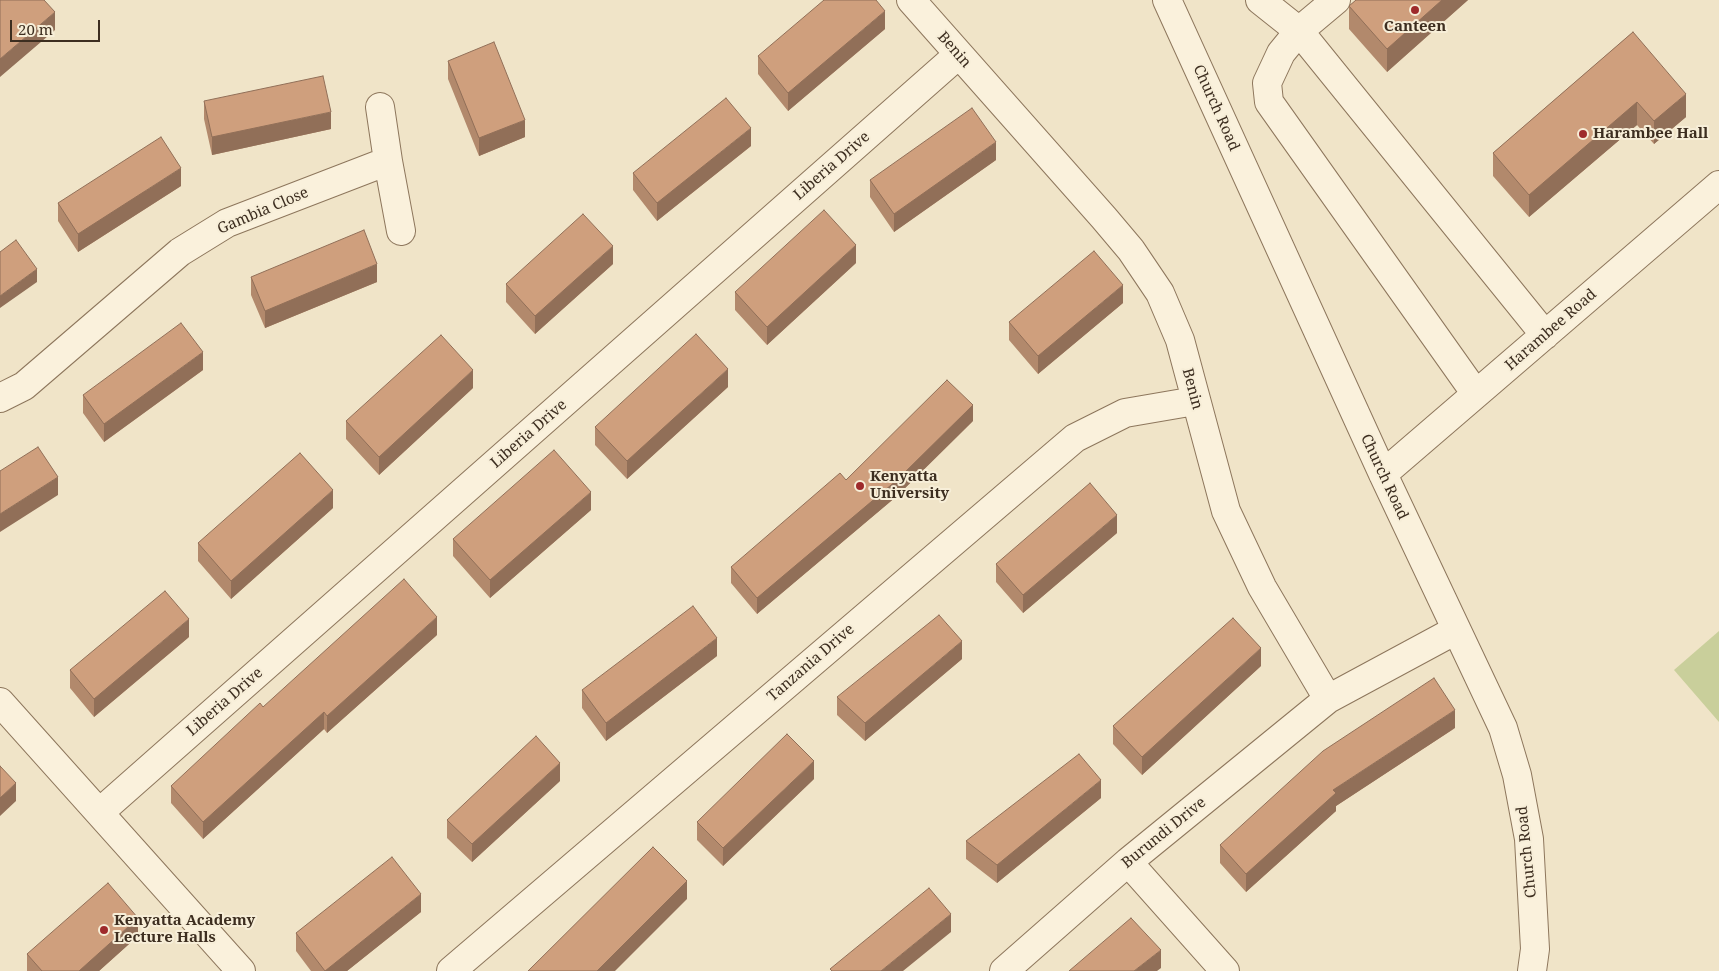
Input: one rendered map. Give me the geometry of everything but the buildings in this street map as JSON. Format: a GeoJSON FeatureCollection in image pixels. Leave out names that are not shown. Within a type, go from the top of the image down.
{"type":"FeatureCollection","features":[{"type":"Feature","properties":{"kind":"lane","name":"Benin"},"geometry":{"type":"LineString","coordinates":[[911,0],[1131,250],[1160,293],[1180,340],[1226,511],[1242,547],[1328,699]]}},
{"type":"Feature","properties":{"kind":"lane","name":"Church Road"},"geometry":{"type":"LineString","coordinates":[[1167,0],[1382,474],[1503,728],[1517,775],[1529,839],[1535,949],[1532,971]]}},
{"type":"Feature","properties":{"kind":"lane"},"geometry":{"type":"LineString","coordinates":[[1260,0],[1299,32],[1545,335]]}},
{"type":"Feature","properties":{"kind":"lane"},"geometry":{"type":"LineString","coordinates":[[1336,0],[1299,32],[1282,52],[1267,82],[1269,102],[1476,394]]}},
{"type":"Feature","properties":{"kind":"lane","name":"Liberia Drive"},"geometry":{"type":"LineString","coordinates":[[100,812],[958,55]]}},
{"type":"Feature","properties":{"kind":"lane"},"geometry":{"type":"LineString","coordinates":[[380,107],[401,231]]}},
{"type":"Feature","properties":{"kind":"lane","name":"Gambia Close"},"geometry":{"type":"LineString","coordinates":[[0,398],[24,386],[180,252],[228,223],[388,161]]}},
{"type":"Feature","properties":{"kind":"lane","name":"Harambee Road"},"geometry":{"type":"LineString","coordinates":[[1382,474],[1719,185]]}},
{"type":"Feature","properties":{"kind":"lane","name":"Tanzania Drive"},"geometry":{"type":"LineString","coordinates":[[451,971],[1075,438],[1125,413],[1195,401]]}},
{"type":"Feature","properties":{"kind":"lane"},"geometry":{"type":"LineString","coordinates":[[1328,699],[1456,630]]}},
{"type":"Feature","properties":{"kind":"lane","name":"Burundi Drive"},"geometry":{"type":"LineString","coordinates":[[1004,971],[1128,862],[1328,699]]}},
{"type":"Feature","properties":{"kind":"lane"},"geometry":{"type":"LineString","coordinates":[[0,702],[241,971]]}},
{"type":"Feature","properties":{"kind":"lane"},"geometry":{"type":"LineString","coordinates":[[1128,862],[1225,971]]}},
{"type":"Feature","properties":{"kind":"green space"},"geometry":{"type":"Polygon","coordinates":[[[1719,631],[1719,722],[1674,670],[1719,631]]]}},
{"type":"Feature","properties":{"kind":"place","name":"Canteen"},"geometry":{"type":"Point","coordinates":[1415,10]}},
{"type":"Feature","properties":{"kind":"place","name":"Harambee Hall"},"geometry":{"type":"Point","coordinates":[1583,134]}},
{"type":"Feature","properties":{"kind":"place","name":"Kenyatta University"},"geometry":{"type":"Point","coordinates":[860,486]}},
{"type":"Feature","properties":{"kind":"place","name":"Kenyatta Academy Lecture Halls"},"geometry":{"type":"Point","coordinates":[104,930]}}]}
